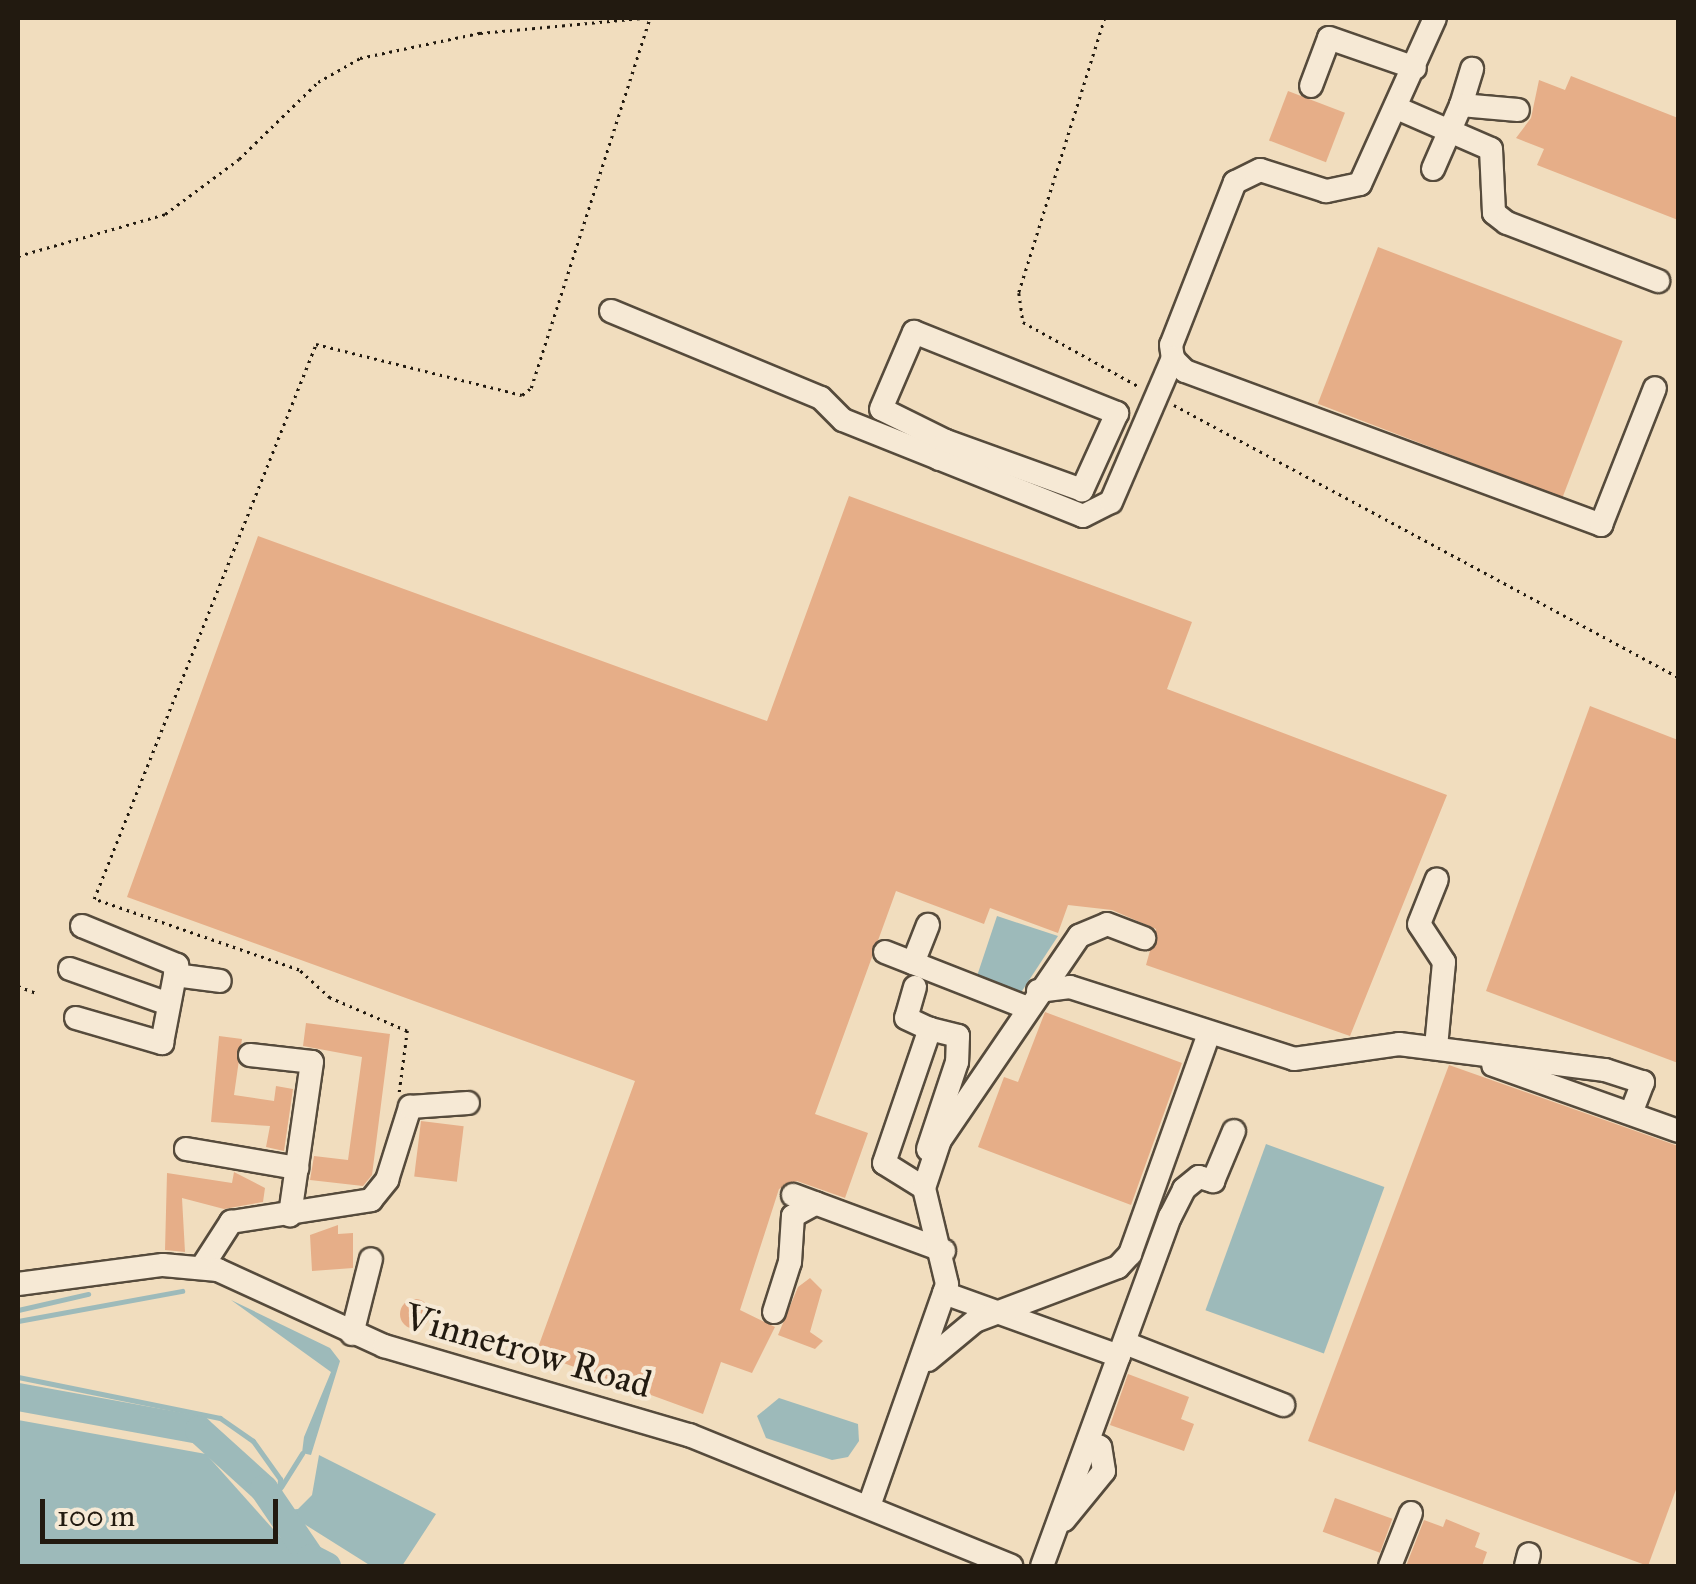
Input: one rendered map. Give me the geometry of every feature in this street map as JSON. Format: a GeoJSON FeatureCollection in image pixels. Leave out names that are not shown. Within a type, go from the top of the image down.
{"type":"FeatureCollection","features":[{"type":"Feature","properties":{"kind":"street"},"geometry":{"type":"LineString","coordinates":[[1014,478],[1038,511],[1083,516],[1106,508],[1173,358],[1235,182],[1260,170],[1326,192],[1360,184],[1398,109],[1435,18]]}},
{"type":"Feature","properties":{"kind":"street"},"geometry":{"type":"LineString","coordinates":[[1310,86],[1329,38],[1414,68]]}},
{"type":"Feature","properties":{"kind":"street"},"geometry":{"type":"LineString","coordinates":[[1432,169],[1472,69]]}},
{"type":"Feature","properties":{"kind":"street"},"geometry":{"type":"LineString","coordinates":[[1461,104],[1518,110]]}},
{"type":"Feature","properties":{"kind":"street"},"geometry":{"type":"LineString","coordinates":[[1398,109],[1447,127],[1490,149],[1494,213],[1507,223],[1658,281]]}},
{"type":"Feature","properties":{"kind":"street"},"geometry":{"type":"LineString","coordinates":[[611,312],[821,398],[843,420],[943,450],[1014,478],[1085,489],[1116,409],[914,332],[881,411],[943,450]]}},
{"type":"Feature","properties":{"kind":"street"},"geometry":{"type":"LineString","coordinates":[[1173,358],[1185,372],[1600,525],[1655,388]]}},
{"type":"Feature","properties":{"kind":"street"},"geometry":{"type":"LineString","coordinates":[[1437,879],[1419,924],[1444,962],[1442,1048]]}},
{"type":"Feature","properties":{"kind":"street"},"geometry":{"type":"LineString","coordinates":[[913,963],[928,925]]}},
{"type":"Feature","properties":{"kind":"street"},"geometry":{"type":"LineString","coordinates":[[926,1177],[1033,1000],[1092,925],[1144,938]]}},
{"type":"Feature","properties":{"kind":"street"},"geometry":{"type":"LineString","coordinates":[[76,1018],[162,1043],[177,965],[82,926]]}},
{"type":"Feature","properties":{"kind":"street"},"geometry":{"type":"LineString","coordinates":[[885,952],[1033,1000],[1070,987],[1294,1059],[1399,1044],[1643,1082],[1631,1114]]}},
{"type":"Feature","properties":{"kind":"street"},"geometry":{"type":"LineString","coordinates":[[70,969],[169,1004]]}},
{"type":"Feature","properties":{"kind":"street"},"geometry":{"type":"LineString","coordinates":[[174,975],[220,981]]}},
{"type":"Feature","properties":{"kind":"street"},"geometry":{"type":"LineString","coordinates":[[868,1506],[944,1293],[944,1250],[926,1177],[927,1141],[958,1062],[958,1036],[906,1018],[916,987]]}},
{"type":"Feature","properties":{"kind":"street"},"geometry":{"type":"LineString","coordinates":[[926,1177],[884,1163],[930,1029]]}},
{"type":"Feature","properties":{"kind":"street"},"geometry":{"type":"LineString","coordinates":[[920,1369],[943,1343],[996,1313],[1118,1267],[1130,1254],[1209,1034]]}},
{"type":"Feature","properties":{"kind":"street"},"geometry":{"type":"LineString","coordinates":[[1442,1048],[1678,1132]]}},
{"type":"Feature","properties":{"kind":"street"},"geometry":{"type":"LineString","coordinates":[[250,1055],[312,1062],[290,1214]]}},
{"type":"Feature","properties":{"kind":"street"},"geometry":{"type":"LineString","coordinates":[[202,1267],[231,1222],[371,1200],[387,1180],[399,1123],[410,1107],[468,1103]]}},
{"type":"Feature","properties":{"kind":"street"},"geometry":{"type":"LineString","coordinates":[[1042,1566],[1058,1526],[1104,1471],[1100,1447],[1088,1442],[1184,1189],[1199,1177],[1213,1180],[1234,1131]]}},
{"type":"Feature","properties":{"kind":"street"},"geometry":{"type":"LineString","coordinates":[[186,1149],[297,1168]]}},
{"type":"Feature","properties":{"kind":"street"},"geometry":{"type":"LineString","coordinates":[[793,1195],[944,1250]]}},
{"type":"Feature","properties":{"kind":"street"},"geometry":{"type":"LineString","coordinates":[[774,1312],[790,1262],[793,1216],[816,1204]]}},
{"type":"Feature","properties":{"kind":"street"},"geometry":{"type":"LineString","coordinates":[[352,1334],[371,1259]]}},
{"type":"Feature","properties":{"kind":"street","name":"Vinnetrow Road"},"geometry":{"type":"LineString","coordinates":[[18,1284],[202,1267],[264,1286],[352,1334],[689,1435],[1011,1566]]}},
{"type":"Feature","properties":{"kind":"street"},"geometry":{"type":"LineString","coordinates":[[944,1293],[1283,1404]]}},
{"type":"Feature","properties":{"kind":"street"},"geometry":{"type":"LineString","coordinates":[[1390,1566],[1410,1513]]}},
{"type":"Feature","properties":{"kind":"path"},"geometry":{"type":"LineString","coordinates":[[18,256],[164,214],[212,182],[318,82],[360,58],[480,33],[642,18]]}},
{"type":"Feature","properties":{"kind":"path"},"geometry":{"type":"LineString","coordinates":[[397,1106],[407,1031],[330,998],[298,970],[94,898],[316,344],[522,395],[531,388],[650,18]]}},
{"type":"Feature","properties":{"kind":"path"},"geometry":{"type":"LineString","coordinates":[[18,986],[39,994]]}},
{"type":"Feature","properties":{"kind":"water"},"geometry":{"type":"Polygon","coordinates":[[[997,916],[1058,936],[1020,994],[976,979],[997,916]]]}},
{"type":"Feature","properties":{"kind":"water"},"geometry":{"type":"Polygon","coordinates":[[[1266,1144],[1384,1187],[1324,1353],[1205,1310],[1266,1144]]]}},
{"type":"Feature","properties":{"kind":"water"},"geometry":{"type":"Polygon","coordinates":[[[231,1300],[330,1348],[340,1361],[311,1455],[302,1453],[304,1437],[331,1372],[231,1300]]]}},
{"type":"Feature","properties":{"kind":"water"},"geometry":{"type":"Polygon","coordinates":[[[779,1398],[858,1424],[859,1441],[848,1457],[832,1460],[766,1438],[757,1416],[779,1398]]]}},
{"type":"Feature","properties":{"kind":"water"},"geometry":{"type":"Polygon","coordinates":[[[18,1420],[206,1454],[306,1566],[18,1566],[18,1420]]]}},
{"type":"Feature","properties":{"kind":"water"},"geometry":{"type":"Polygon","coordinates":[[[319,1455],[436,1514],[402,1566],[371,1566],[301,1522],[289,1528],[278,1511],[298,1509],[312,1495],[319,1455]]]}},
{"type":"Feature","properties":{"kind":"building"},"geometry":{"type":"Polygon","coordinates":[[[1571,76],[1678,118],[1678,220],[1537,165],[1544,149],[1516,138],[1531,118],[1539,80],[1565,90],[1571,76]]]}},
{"type":"Feature","properties":{"kind":"building"},"geometry":{"type":"Polygon","coordinates":[[[1288,91],[1345,113],[1326,162],[1269,140],[1288,91]]]}},
{"type":"Feature","properties":{"kind":"building"},"geometry":{"type":"Polygon","coordinates":[[[1378,247],[1623,341],[1562,498],[1318,404],[1378,247]]]}},
{"type":"Feature","properties":{"kind":"building"},"geometry":{"type":"Polygon","coordinates":[[[849,496],[1192,622],[1167,689],[1447,795],[1350,1036],[1146,965],[1156,929],[1112,910],[1068,905],[1058,933],[990,908],[984,924],[896,891],[815,1114],[868,1133],[845,1198],[797,1181],[779,1189],[740,1310],[775,1327],[752,1373],[721,1362],[703,1414],[536,1353],[635,1081],[127,897],[258,536],[767,721],[849,496]]]}},
{"type":"Feature","properties":{"kind":"building"},"geometry":{"type":"Polygon","coordinates":[[[1590,706],[1678,740],[1678,1063],[1486,991],[1590,706]]]}},
{"type":"Feature","properties":{"kind":"building"},"geometry":{"type":"Polygon","coordinates":[[[1045,1012],[1182,1063],[1131,1205],[978,1147],[1004,1077],[1018,1082],[1045,1012]]]}},
{"type":"Feature","properties":{"kind":"building"},"geometry":{"type":"Polygon","coordinates":[[[306,1023],[390,1034],[372,1175],[363,1186],[310,1180],[314,1156],[348,1160],[362,1057],[303,1046],[306,1023]]]}},
{"type":"Feature","properties":{"kind":"building"},"geometry":{"type":"Polygon","coordinates":[[[219,1036],[242,1039],[234,1095],[274,1101],[276,1086],[293,1089],[284,1151],[266,1147],[270,1126],[211,1122],[219,1036]]]}},
{"type":"Feature","properties":{"kind":"building"},"geometry":{"type":"Polygon","coordinates":[[[1449,1065],[1678,1146],[1678,1484],[1648,1566],[1308,1441],[1449,1065]]]}},
{"type":"Feature","properties":{"kind":"building"},"geometry":{"type":"Polygon","coordinates":[[[421,1121],[464,1126],[457,1182],[414,1177],[421,1121]]]}},
{"type":"Feature","properties":{"kind":"building"},"geometry":{"type":"Polygon","coordinates":[[[234,1172],[265,1188],[263,1202],[224,1209],[182,1198],[185,1252],[165,1250],[167,1173],[232,1183],[234,1172]]]}},
{"type":"Feature","properties":{"kind":"building"},"geometry":{"type":"Polygon","coordinates":[[[338,1225],[338,1234],[353,1233],[353,1268],[312,1271],[310,1235],[338,1225]]]}},
{"type":"Feature","properties":{"kind":"building"},"geometry":{"type":"Polygon","coordinates":[[[810,1278],[822,1290],[810,1332],[823,1341],[815,1349],[778,1335],[798,1287],[810,1278]]]}},
{"type":"Feature","properties":{"kind":"building"},"geometry":{"type":"Polygon","coordinates":[[[415,1299],[426,1303],[430,1314],[426,1325],[415,1329],[404,1325],[400,1314],[404,1303],[415,1299]]]}},
{"type":"Feature","properties":{"kind":"building"},"geometry":{"type":"Polygon","coordinates":[[[1128,1374],[1189,1397],[1181,1419],[1194,1424],[1184,1451],[1110,1425],[1128,1374]]]}},
{"type":"Feature","properties":{"kind":"building"},"geometry":{"type":"Polygon","coordinates":[[[1335,1498],[1392,1519],[1380,1553],[1323,1532],[1335,1498]]]}},
{"type":"Feature","properties":{"kind":"building"},"geometry":{"type":"Polygon","coordinates":[[[1446,1519],[1480,1533],[1475,1547],[1487,1552],[1482,1566],[1406,1566],[1424,1520],[1443,1527],[1446,1519]]]}},
{"type":"Feature","properties":{"kind":"waterway"},"geometry":{"type":"LineString","coordinates":[[18,1321],[182,1291]]}},
{"type":"Feature","properties":{"kind":"waterway"},"geometry":{"type":"LineString","coordinates":[[18,1310],[88,1294]]}},
{"type":"Feature","properties":{"kind":"waterway"},"geometry":{"type":"LineString","coordinates":[[18,1377],[220,1418],[253,1441],[280,1479],[278,1511]]}},
{"type":"Feature","properties":{"kind":"waterway"},"geometry":{"type":"LineString","coordinates":[[18,1397],[199,1430],[264,1489],[311,1558],[327,1566]]}},
{"type":"Feature","properties":{"kind":"waterway"},"geometry":{"type":"LineString","coordinates":[[281,1487],[302,1453]]}}]}
